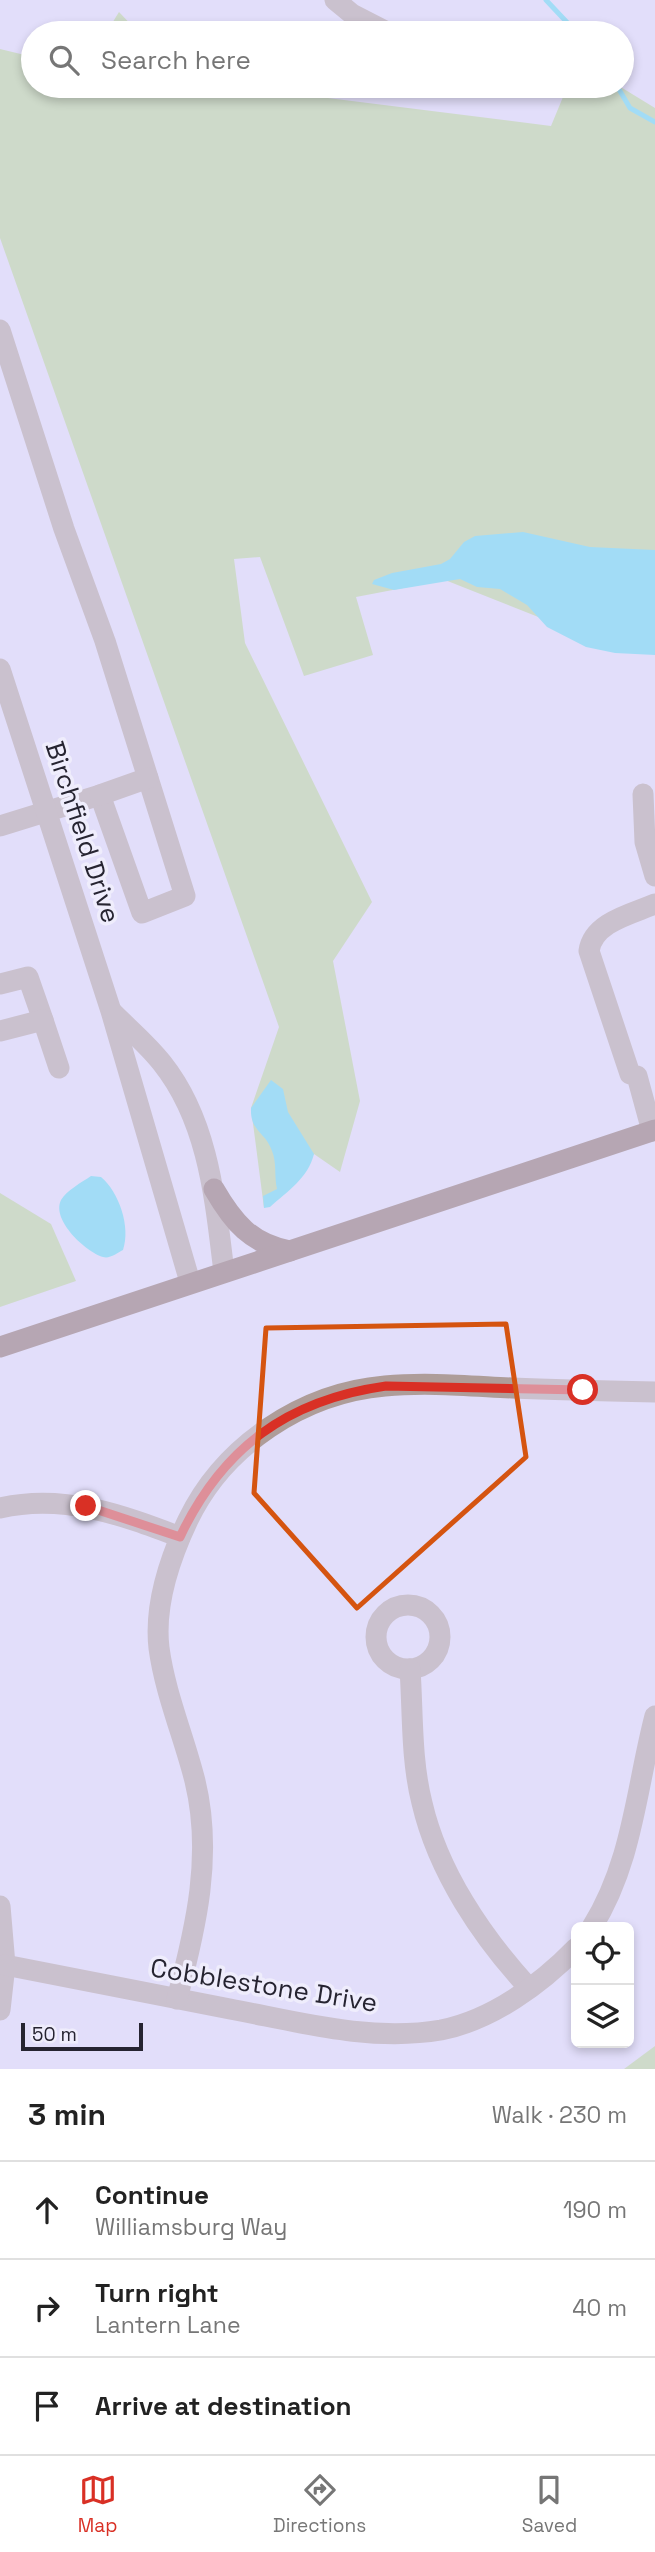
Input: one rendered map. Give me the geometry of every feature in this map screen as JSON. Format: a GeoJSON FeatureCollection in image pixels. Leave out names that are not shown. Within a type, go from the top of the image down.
{"type":"FeatureCollection","features":[{"type":"Feature","properties":{"kind":"main road"},"geometry":{"type":"LineString","coordinates":[[0,1347],[654,1130]]}},
{"type":"Feature","properties":{"kind":"main road"},"geometry":{"type":"LineString","coordinates":[[214,1189],[231,1218],[251,1238],[272,1248],[292,1252]]}},
{"type":"Feature","properties":{"kind":"street"},"geometry":{"type":"LineString","coordinates":[[335,0],[365,21]]}},
{"type":"Feature","properties":{"kind":"street"},"geometry":{"type":"LineString","coordinates":[[0,330],[64,529],[106,642],[185,896],[142,913],[100,794]]}},
{"type":"Feature","properties":{"kind":"street","name":"Birchfield Drive"},"geometry":{"type":"LineString","coordinates":[[0,670],[111,1011],[190,1282]]}},
{"type":"Feature","properties":{"kind":"street"},"geometry":{"type":"LineString","coordinates":[[0,826],[148,778]]}},
{"type":"Feature","properties":{"kind":"street"},"geometry":{"type":"LineString","coordinates":[[643,794],[645,842],[655,876]]}},
{"type":"Feature","properties":{"kind":"street"},"geometry":{"type":"LineString","coordinates":[[654,1130],[646,1074],[630,1074],[589,951],[593,936],[601,928],[655,904]]}},
{"type":"Feature","properties":{"kind":"street"},"geometry":{"type":"LineString","coordinates":[[0,984],[28,977],[59,1068]]}},
{"type":"Feature","properties":{"kind":"street","name":"Birchfield Drive"},"geometry":{"type":"LineString","coordinates":[[111,1011],[163,1063],[191,1112],[214,1189],[224,1272]]}},
{"type":"Feature","properties":{"kind":"street"},"geometry":{"type":"LineString","coordinates":[[0,1031],[43,1020]]}},
{"type":"Feature","properties":{"kind":"street"},"geometry":{"type":"LineString","coordinates":[[177,1999],[197,1917],[204,1842],[194,1779],[159,1648],[159,1626],[163,1594],[180,1537],[205,1489],[252,1440],[292,1414],[337,1395],[386,1386],[436,1385],[655,1392]]}},
{"type":"Feature","properties":{"kind":"street"},"geometry":{"type":"LineString","coordinates":[[0,1508],[47,1503],[86,1506],[180,1537]]}},
{"type":"Feature","properties":{"kind":"street"},"geometry":{"type":"LineString","coordinates":[[410,1669],[421,1802],[434,1844],[453,1884],[504,1961],[529,1988]]}},
{"type":"Feature","properties":{"kind":"street"},"geometry":{"type":"LineString","coordinates":[[595,1922],[608,1898],[626,1853],[655,1716]]}},
{"type":"Feature","properties":{"kind":"street"},"geometry":{"type":"LineString","coordinates":[[0,1906],[5,1965],[0,2010]]}},
{"type":"Feature","properties":{"kind":"street","name":"Cobblestone Drive"},"geometry":{"type":"LineString","coordinates":[[5,1965],[330,2028],[389,2034],[442,2029],[468,2021],[513,2000],[571,1952]]}},
{"type":"Feature","properties":{"kind":"highlighted area"},"geometry":{"type":"Polygon","coordinates":[[[506,1324],[526,1457],[357,1608],[254,1493],[266,1328],[506,1324]]]}},
{"type":"Feature","properties":{"kind":"green space"},"geometry":{"type":"Polygon","coordinates":[[[119,12],[128,21],[113,21],[119,12]]]}},
{"type":"Feature","properties":{"kind":"green space"},"geometry":{"type":"Polygon","coordinates":[[[0,49],[21,54],[21,98],[328,98],[551,126],[563,98],[634,98],[634,95],[655,108],[655,643],[594,639],[445,580],[356,597],[373,655],[304,676],[260,557],[234,559],[245,643],[372,902],[333,961],[360,1101],[340,1172],[314,1154],[264,1208],[251,1108],[279,1027],[0,238],[0,49]]]}},
{"type":"Feature","properties":{"kind":"green space"},"geometry":{"type":"Polygon","coordinates":[[[0,1193],[51,1224],[76,1281],[0,1307],[0,1193]]]}},
{"type":"Feature","properties":{"kind":"green space"},"geometry":{"type":"Polygon","coordinates":[[[655,2046],[655,2069],[624,2069],[655,2046]]]}},
{"type":"Feature","properties":{"kind":"water"},"geometry":{"type":"Polygon","coordinates":[[[523,532],[590,547],[655,550],[655,655],[615,653],[586,647],[547,627],[527,605],[500,589],[477,587],[460,579],[394,590],[372,584],[374,580],[392,573],[441,564],[450,559],[464,542],[475,536],[523,532]]]}},
{"type":"Feature","properties":{"kind":"water"},"geometry":{"type":"Polygon","coordinates":[[[271,1080],[283,1089],[288,1112],[314,1154],[307,1170],[296,1184],[270,1207],[264,1208],[263,1196],[277,1189],[274,1160],[269,1144],[255,1127],[251,1108],[271,1080]]]}},
{"type":"Feature","properties":{"kind":"water"},"geometry":{"type":"Polygon","coordinates":[[[91,1176],[101,1177],[113,1191],[122,1210],[125,1231],[123,1250],[108,1257],[88,1249],[72,1234],[65,1226],[59,1208],[63,1197],[91,1176]]]}},
{"type":"Feature","properties":{"kind":"waterway"},"geometry":{"type":"LineString","coordinates":[[546,0],[566,21]]}},
{"type":"Feature","properties":{"kind":"waterway"},"geometry":{"type":"LineString","coordinates":[[624,98],[630,108],[655,122]]}},
{"type":"Feature","properties":{"kind":"route"},"geometry":{"type":"LineString","coordinates":[[86,1506],[180,1537],[205,1489],[252,1440],[271,1426],[313,1404],[360,1389],[436,1385],[583,1390]]}}]}
